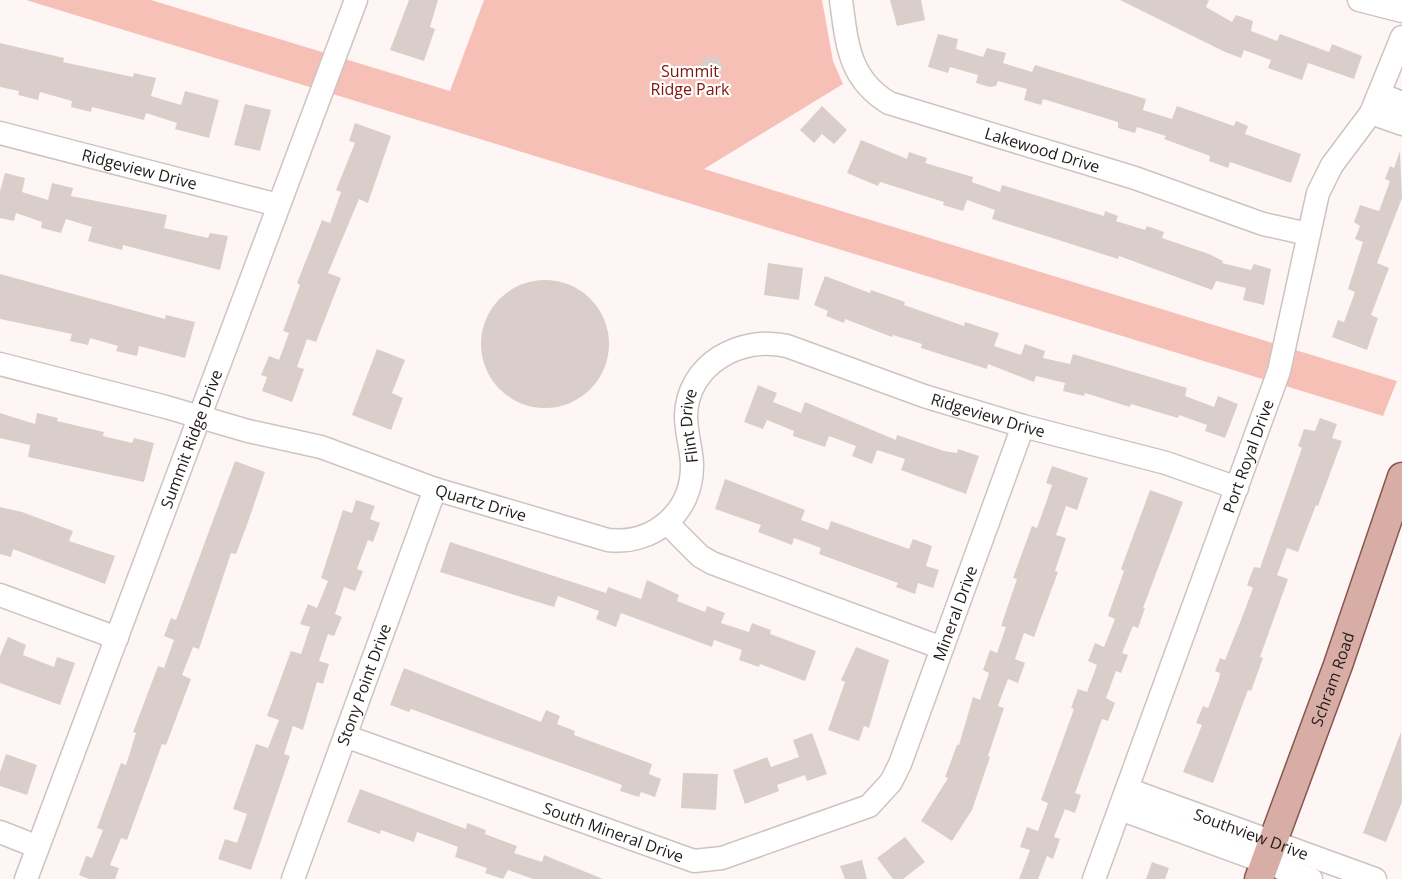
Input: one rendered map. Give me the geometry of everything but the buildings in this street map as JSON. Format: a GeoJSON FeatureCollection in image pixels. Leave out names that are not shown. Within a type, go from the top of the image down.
{"type":"FeatureCollection","features":[{"type":"Feature","properties":{"kind":"main road","name":"Schram Road"},"geometry":{"type":"LineString","coordinates":[[1265,861],[1338,665],[1402,477]]}},
{"type":"Feature","properties":{"kind":"street","name":"Summit Ridge Drive"},"geometry":{"type":"LineString","coordinates":[[27,879],[356,0]]}},
{"type":"Feature","properties":{"kind":"street","name":"Lakewood Drive"},"geometry":{"type":"LineString","coordinates":[[841,0],[847,43],[854,65],[868,88],[889,103],[1135,178],[1263,224],[1308,234]]}},
{"type":"Feature","properties":{"kind":"street"},"geometry":{"type":"LineString","coordinates":[[1359,0],[1402,11]]}},
{"type":"Feature","properties":{"kind":"street","name":"Port Royal Drive"},"geometry":{"type":"LineString","coordinates":[[1094,879],[1279,371],[1317,193],[1375,104],[1402,37]]}},
{"type":"Feature","properties":{"kind":"street"},"geometry":{"type":"LineString","coordinates":[[1375,104],[1402,103]]}},
{"type":"Feature","properties":{"kind":"street"},"geometry":{"type":"LineString","coordinates":[[1375,104],[1402,124]]}},
{"type":"Feature","properties":{"kind":"street","name":"Ridgeview Drive"},"geometry":{"type":"LineString","coordinates":[[0,133],[278,205]]}},
{"type":"Feature","properties":{"kind":"street","name":"Ridgeview Drive"},"geometry":{"type":"LineString","coordinates":[[742,345],[771,342],[787,346],[890,384],[1023,426],[1166,463],[1237,488]]}},
{"type":"Feature","properties":{"kind":"street","name":"Flint Drive"},"geometry":{"type":"LineString","coordinates":[[667,523],[681,508],[692,479],[686,416],[694,387],[712,361],[742,345]]}},
{"type":"Feature","properties":{"kind":"street","name":"Quartz Drive"},"geometry":{"type":"LineString","coordinates":[[0,364],[248,431],[321,447],[435,489],[608,540],[626,542],[642,539],[667,523]]}},
{"type":"Feature","properties":{"kind":"street","name":"Mineral Drive"},"geometry":{"type":"LineString","coordinates":[[881,796],[900,764],[1023,426]]}},
{"type":"Feature","properties":{"kind":"street","name":"Stony Point Drive"},"geometry":{"type":"LineString","coordinates":[[294,879],[435,489]]}},
{"type":"Feature","properties":{"kind":"street"},"geometry":{"type":"LineString","coordinates":[[667,523],[700,556],[712,563],[942,648]]}},
{"type":"Feature","properties":{"kind":"street"},"geometry":{"type":"LineString","coordinates":[[0,595],[117,638]]}},
{"type":"Feature","properties":{"kind":"street","name":"South Mineral Drive"},"geometry":{"type":"LineString","coordinates":[[345,736],[694,861],[722,858],[856,812],[869,806],[881,796]]}},
{"type":"Feature","properties":{"kind":"street","name":"Southview Drive"},"geometry":{"type":"LineString","coordinates":[[1124,799],[1311,879]]}},
{"type":"Feature","properties":{"kind":"street"},"geometry":{"type":"LineString","coordinates":[[0,832],[38,847]]}},
{"type":"Feature","properties":{"kind":"street","name":"Southview Drive"},"geometry":{"type":"LineString","coordinates":[[1265,861],[1375,879]]}},
{"type":"Feature","properties":{"kind":"green space","name":"Summit Ridge Park"},"geometry":{"type":"Polygon","coordinates":[[[26,0],[151,0],[450,91],[484,0],[822,0],[833,61],[843,84],[704,169],[1397,381],[1383,416],[26,0]]]}}]}
